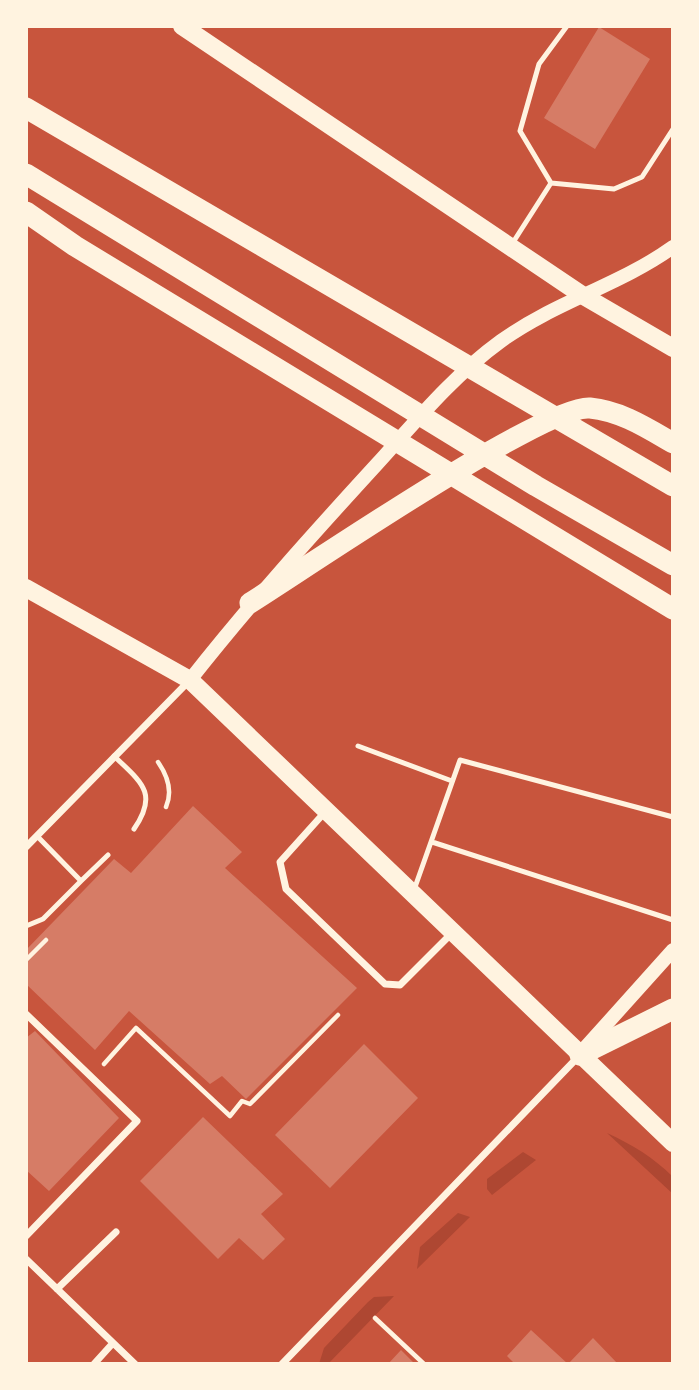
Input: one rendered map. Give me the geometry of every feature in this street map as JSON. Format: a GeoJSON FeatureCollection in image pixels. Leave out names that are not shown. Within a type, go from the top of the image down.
{"type":"FeatureCollection","features":[{"type":"Feature","properties":{"kind":"highway"},"geometry":{"type":"LineString","coordinates":[[26,108],[673,486]]}},
{"type":"Feature","properties":{"kind":"highway"},"geometry":{"type":"LineString","coordinates":[[26,174],[536,486],[673,565]]}},
{"type":"Feature","properties":{"kind":"highway"},"geometry":{"type":"LineString","coordinates":[[26,212],[75,246],[673,609]]}},
{"type":"Feature","properties":{"kind":"highway"},"geometry":{"type":"LineString","coordinates":[[250,603],[460,469],[539,424],[588,407],[629,418],[673,443]]}},
{"type":"Feature","properties":{"kind":"highway"},"geometry":{"type":"LineString","coordinates":[[580,1055],[673,1009]]}},
{"type":"Feature","properties":{"kind":"main road"},"geometry":{"type":"LineString","coordinates":[[182,26],[206,32],[511,247],[582,295],[673,348]]}},
{"type":"Feature","properties":{"kind":"main road"},"geometry":{"type":"LineString","coordinates":[[190,680],[250,603],[449,385],[500,341],[582,295],[651,262],[673,247]]}},
{"type":"Feature","properties":{"kind":"main road"},"geometry":{"type":"LineString","coordinates":[[26,588],[190,680],[673,1143]]}},
{"type":"Feature","properties":{"kind":"main road"},"geometry":{"type":"LineString","coordinates":[[580,1055],[673,950]]}},
{"type":"Feature","properties":{"kind":"street"},"geometry":{"type":"LineString","coordinates":[[26,847],[190,680]]}},
{"type":"Feature","properties":{"kind":"street"},"geometry":{"type":"LineString","coordinates":[[326,811],[280,862],[286,889],[385,984],[400,985],[453,932]]}},
{"type":"Feature","properties":{"kind":"street"},"geometry":{"type":"LineString","coordinates":[[26,1014],[137,1121],[26,1236]]}},
{"type":"Feature","properties":{"kind":"street"},"geometry":{"type":"LineString","coordinates":[[282,1364],[580,1055]]}},
{"type":"Feature","properties":{"kind":"street"},"geometry":{"type":"LineString","coordinates":[[57,1289],[116,1232]]}},
{"type":"Feature","properties":{"kind":"street"},"geometry":{"type":"LineString","coordinates":[[26,1259],[135,1364]]}},
{"type":"Feature","properties":{"kind":"street"},"geometry":{"type":"LineString","coordinates":[[94,1364],[113,1343]]}},
{"type":"Feature","properties":{"kind":"lane"},"geometry":{"type":"LineString","coordinates":[[551,183],[520,131],[539,64],[567,26]]}},
{"type":"Feature","properties":{"kind":"lane"},"geometry":{"type":"LineString","coordinates":[[551,183],[614,188],[642,177],[673,129]]}},
{"type":"Feature","properties":{"kind":"lane"},"geometry":{"type":"LineString","coordinates":[[511,247],[551,183]]}},
{"type":"Feature","properties":{"kind":"lane"},"geometry":{"type":"LineString","coordinates":[[358,746],[452,781]]}},
{"type":"Feature","properties":{"kind":"lane"},"geometry":{"type":"LineString","coordinates":[[114,757],[141,781],[146,795],[146,811],[134,829]]}},
{"type":"Feature","properties":{"kind":"lane"},"geometry":{"type":"LineString","coordinates":[[413,893],[460,760],[673,817]]}},
{"type":"Feature","properties":{"kind":"lane"},"geometry":{"type":"LineString","coordinates":[[37,836],[81,881]]}},
{"type":"Feature","properties":{"kind":"lane"},"geometry":{"type":"LineString","coordinates":[[432,842],[673,920]]}},
{"type":"Feature","properties":{"kind":"lane"},"geometry":{"type":"LineString","coordinates":[[26,926],[43,919],[108,855]]}},
{"type":"Feature","properties":{"kind":"path"},"geometry":{"type":"LineString","coordinates":[[92,1057],[102,1066],[136,1028],[230,1116],[243,1101],[250,1104],[338,1015]]}},
{"type":"Feature","properties":{"kind":"path"},"geometry":{"type":"LineString","coordinates":[[375,1318],[424,1364]]}},
{"type":"Feature","properties":{"kind":"shaded area"},"geometry":{"type":"Polygon","coordinates":[[[607,1133],[642,1152],[673,1177],[673,1194],[607,1133]]]}},
{"type":"Feature","properties":{"kind":"shaded area"},"geometry":{"type":"Polygon","coordinates":[[[523,1152],[536,1160],[492,1195],[487,1189],[487,1179],[523,1152]]]}},
{"type":"Feature","properties":{"kind":"shaded area"},"geometry":{"type":"Polygon","coordinates":[[[458,1213],[470,1217],[417,1269],[420,1247],[458,1213]]]}},
{"type":"Feature","properties":{"kind":"shaded area"},"geometry":{"type":"Polygon","coordinates":[[[394,1296],[328,1364],[319,1364],[324,1348],[368,1302],[374,1297],[394,1296]]]}},
{"type":"Feature","properties":{"kind":"building"},"geometry":{"type":"Polygon","coordinates":[[[599,27],[650,59],[595,149],[544,118],[599,27]]]}},
{"type":"Feature","properties":{"kind":"building"},"geometry":{"type":"Polygon","coordinates":[[[193,806],[242,852],[225,868],[357,988],[246,1099],[222,1076],[210,1084],[129,1011],[95,1050],[26,984],[26,950],[114,859],[131,873],[193,806]]]}},
{"type":"Feature","properties":{"kind":"building"},"geometry":{"type":"Polygon","coordinates":[[[35,1031],[119,1118],[49,1191],[26,1170],[26,1038],[35,1031]]]}},
{"type":"Feature","properties":{"kind":"building"},"geometry":{"type":"Polygon","coordinates":[[[364,1044],[418,1098],[330,1188],[275,1135],[364,1044]]]}},
{"type":"Feature","properties":{"kind":"building"},"geometry":{"type":"Polygon","coordinates":[[[203,1117],[283,1194],[261,1214],[285,1239],[263,1260],[239,1238],[218,1259],[140,1181],[203,1117]]]}},
{"type":"Feature","properties":{"kind":"building"},"geometry":{"type":"Polygon","coordinates":[[[531,1330],[568,1364],[515,1364],[507,1356],[531,1330]]]}},
{"type":"Feature","properties":{"kind":"building"},"geometry":{"type":"Polygon","coordinates":[[[593,1338],[618,1364],[568,1364],[593,1338]]]}},
{"type":"Feature","properties":{"kind":"building"},"geometry":{"type":"Polygon","coordinates":[[[401,1350],[415,1364],[388,1364],[401,1350]]]}}]}
